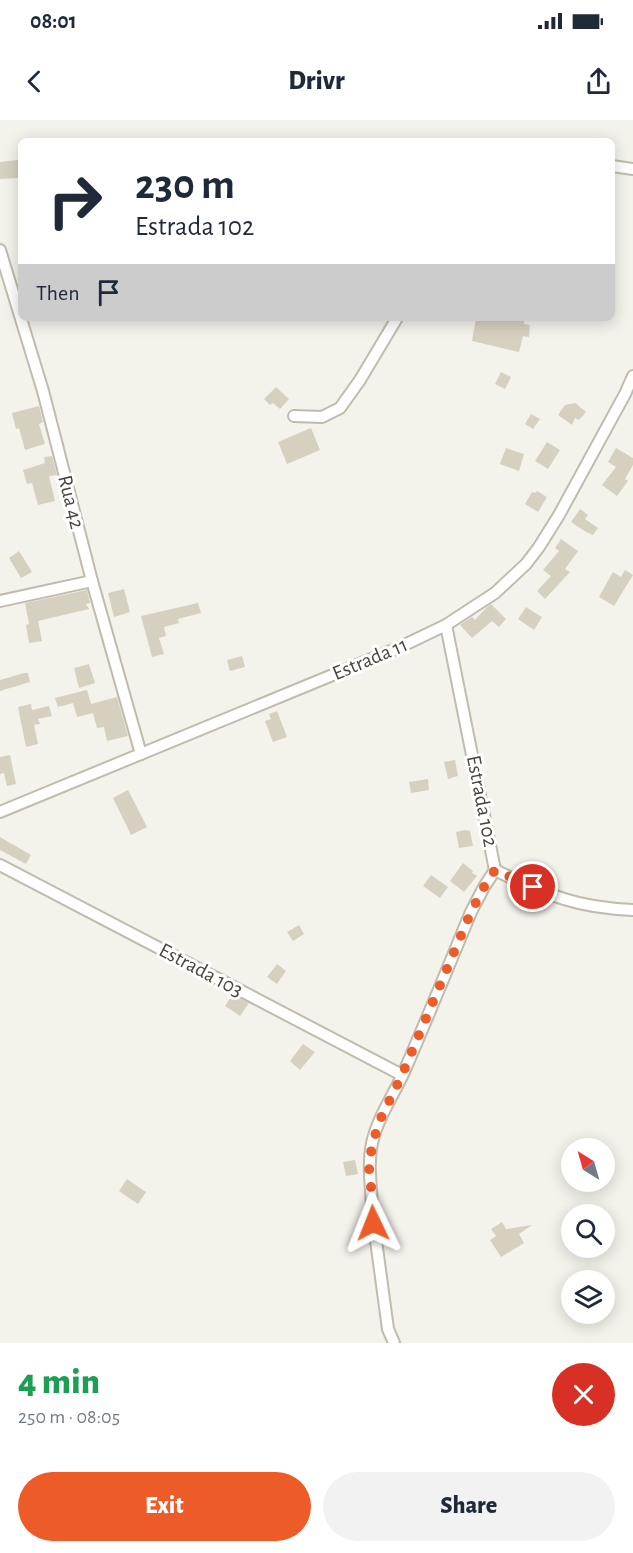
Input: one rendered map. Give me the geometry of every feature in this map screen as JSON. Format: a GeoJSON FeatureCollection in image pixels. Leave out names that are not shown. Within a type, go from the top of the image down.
{"type":"FeatureCollection","features":[{"type":"Feature","properties":{"kind":"street"},"geometry":{"type":"LineString","coordinates":[[615,166],[633,169]]}},
{"type":"Feature","properties":{"kind":"street","name":"Rua 42"},"geometry":{"type":"LineString","coordinates":[[0,250],[18,309]]}},
{"type":"Feature","properties":{"kind":"street","name":"Rua 42"},"geometry":{"type":"LineString","coordinates":[[22,321],[43,391],[92,581],[141,754]]}},
{"type":"Feature","properties":{"kind":"street"},"geometry":{"type":"LineString","coordinates":[[294,416],[322,417],[340,408],[360,380],[395,321]]}},
{"type":"Feature","properties":{"kind":"street","name":"Estrada 11"},"geometry":{"type":"LineString","coordinates":[[0,813],[398,648],[446,625],[495,593],[525,564],[559,515],[626,394],[633,376]]}},
{"type":"Feature","properties":{"kind":"street"},"geometry":{"type":"LineString","coordinates":[[0,601],[92,581]]}},
{"type":"Feature","properties":{"kind":"street","name":"Estrada 102"},"geometry":{"type":"LineString","coordinates":[[446,625],[495,870],[564,899],[610,909],[633,910]]}},
{"type":"Feature","properties":{"kind":"street","name":"Estrada 103"},"geometry":{"type":"LineString","coordinates":[[0,865],[402,1075]]}},
{"type":"Feature","properties":{"kind":"street"},"geometry":{"type":"LineString","coordinates":[[380,1343],[392,1340],[375,1235],[369,1164],[372,1142],[471,912],[495,870]]}},
{"type":"Feature","properties":{"kind":"building"},"geometry":{"type":"Polygon","coordinates":[[[18,160],[18,178],[0,179],[0,162],[18,160]]]}},
{"type":"Feature","properties":{"kind":"building"},"geometry":{"type":"Polygon","coordinates":[[[475,321],[524,321],[524,324],[530,325],[529,337],[523,336],[519,352],[472,341],[475,321]]]}},
{"type":"Feature","properties":{"kind":"building"},"geometry":{"type":"Polygon","coordinates":[[[501,372],[511,377],[505,389],[495,384],[501,372]]]}},
{"type":"Feature","properties":{"kind":"building"},"geometry":{"type":"Polygon","coordinates":[[[276,387],[289,399],[280,409],[273,403],[270,405],[264,399],[276,387]]]}},
{"type":"Feature","properties":{"kind":"building"},"geometry":{"type":"Polygon","coordinates":[[[575,403],[586,412],[579,420],[575,418],[572,425],[558,415],[565,405],[575,403]]]}},
{"type":"Feature","properties":{"kind":"building"},"geometry":{"type":"Polygon","coordinates":[[[39,406],[43,422],[39,424],[45,444],[25,450],[12,413],[39,406]]]}},
{"type":"Feature","properties":{"kind":"building"},"geometry":{"type":"Polygon","coordinates":[[[531,414],[540,419],[533,429],[525,424],[531,414]]]}},
{"type":"Feature","properties":{"kind":"building"},"geometry":{"type":"Polygon","coordinates":[[[311,428],[320,450],[287,464],[278,442],[311,428]]]}},
{"type":"Feature","properties":{"kind":"building"},"geometry":{"type":"Polygon","coordinates":[[[547,442],[560,450],[548,469],[535,461],[547,442]]]}},
{"type":"Feature","properties":{"kind":"building"},"geometry":{"type":"Polygon","coordinates":[[[506,448],[524,454],[519,471],[500,464],[506,448]]]}},
{"type":"Feature","properties":{"kind":"building"},"geometry":{"type":"Polygon","coordinates":[[[616,448],[633,458],[633,465],[625,479],[628,481],[617,496],[602,485],[616,467],[608,462],[616,448]]]}},
{"type":"Feature","properties":{"kind":"building"},"geometry":{"type":"Polygon","coordinates":[[[52,456],[57,475],[49,476],[55,501],[38,505],[32,483],[27,484],[23,470],[45,463],[44,457],[52,456]]]}},
{"type":"Feature","properties":{"kind":"building"},"geometry":{"type":"Polygon","coordinates":[[[537,491],[547,497],[538,512],[525,504],[532,492],[537,491]]]}},
{"type":"Feature","properties":{"kind":"building"},"geometry":{"type":"Polygon","coordinates":[[[580,509],[588,515],[585,519],[598,528],[593,535],[571,522],[580,509]]]}},
{"type":"Feature","properties":{"kind":"building"},"geometry":{"type":"Polygon","coordinates":[[[561,539],[578,551],[565,569],[570,572],[545,599],[537,591],[551,576],[543,570],[559,551],[555,548],[561,539]]]}},
{"type":"Feature","properties":{"kind":"building"},"geometry":{"type":"Polygon","coordinates":[[[19,551],[32,572],[21,578],[9,558],[19,551]]]}},
{"type":"Feature","properties":{"kind":"building"},"geometry":{"type":"Polygon","coordinates":[[[625,570],[633,575],[614,606],[599,597],[613,572],[621,577],[625,570]]]}},
{"type":"Feature","properties":{"kind":"building"},"geometry":{"type":"Polygon","coordinates":[[[124,589],[130,612],[114,617],[108,593],[124,589]]]}},
{"type":"Feature","properties":{"kind":"building"},"geometry":{"type":"Polygon","coordinates":[[[87,590],[90,603],[86,604],[89,609],[38,621],[42,641],[29,643],[26,625],[29,624],[25,603],[87,590]]]}},
{"type":"Feature","properties":{"kind":"building"},"geometry":{"type":"Polygon","coordinates":[[[198,603],[201,613],[178,619],[179,623],[164,627],[166,636],[159,638],[164,654],[152,657],[141,616],[198,603]]]}},
{"type":"Feature","properties":{"kind":"building"},"geometry":{"type":"Polygon","coordinates":[[[491,604],[506,619],[499,627],[492,621],[472,638],[460,625],[472,617],[475,620],[491,604]]]}},
{"type":"Feature","properties":{"kind":"building"},"geometry":{"type":"Polygon","coordinates":[[[526,607],[542,617],[534,630],[518,619],[526,607]]]}},
{"type":"Feature","properties":{"kind":"building"},"geometry":{"type":"Polygon","coordinates":[[[242,656],[245,667],[230,671],[227,660],[242,656]]]}},
{"type":"Feature","properties":{"kind":"building"},"geometry":{"type":"Polygon","coordinates":[[[89,664],[95,683],[79,688],[74,668],[89,664]]]}},
{"type":"Feature","properties":{"kind":"building"},"geometry":{"type":"Polygon","coordinates":[[[28,673],[30,682],[0,691],[0,680],[28,673]]]}},
{"type":"Feature","properties":{"kind":"building"},"geometry":{"type":"Polygon","coordinates":[[[87,690],[91,704],[117,697],[128,736],[107,741],[104,727],[97,728],[93,713],[77,717],[73,703],[58,707],[55,698],[87,690]]]}},
{"type":"Feature","properties":{"kind":"building"},"geometry":{"type":"Polygon","coordinates":[[[31,704],[32,710],[49,706],[52,716],[38,719],[40,724],[34,725],[38,744],[26,747],[18,707],[31,704]]]}},
{"type":"Feature","properties":{"kind":"building"},"geometry":{"type":"Polygon","coordinates":[[[277,711],[287,737],[273,742],[265,721],[271,719],[269,714],[277,711]]]}},
{"type":"Feature","properties":{"kind":"building"},"geometry":{"type":"Polygon","coordinates":[[[10,755],[16,784],[7,786],[4,773],[0,774],[0,757],[10,755]]]}},
{"type":"Feature","properties":{"kind":"building"},"geometry":{"type":"Polygon","coordinates":[[[455,760],[458,776],[448,779],[444,762],[455,760]]]}},
{"type":"Feature","properties":{"kind":"building"},"geometry":{"type":"Polygon","coordinates":[[[428,779],[429,790],[411,793],[409,782],[428,779]]]}},
{"type":"Feature","properties":{"kind":"building"},"geometry":{"type":"Polygon","coordinates":[[[128,790],[147,827],[131,835],[113,798],[128,790]]]}},
{"type":"Feature","properties":{"kind":"building"},"geometry":{"type":"Polygon","coordinates":[[[470,831],[473,846],[459,848],[456,832],[470,831]]]}},
{"type":"Feature","properties":{"kind":"building"},"geometry":{"type":"Polygon","coordinates":[[[0,837],[31,855],[26,864],[0,850],[0,837]]]}},
{"type":"Feature","properties":{"kind":"building"},"geometry":{"type":"Polygon","coordinates":[[[463,863],[477,876],[464,892],[450,881],[463,863]]]}},
{"type":"Feature","properties":{"kind":"building"},"geometry":{"type":"Polygon","coordinates":[[[431,875],[448,887],[440,898],[423,886],[431,875]]]}},
{"type":"Feature","properties":{"kind":"building"},"geometry":{"type":"Polygon","coordinates":[[[299,925],[304,934],[293,941],[287,932],[299,925]]]}},
{"type":"Feature","properties":{"kind":"building"},"geometry":{"type":"Polygon","coordinates":[[[277,964],[286,971],[277,984],[267,977],[277,964]]]}},
{"type":"Feature","properties":{"kind":"building"},"geometry":{"type":"Polygon","coordinates":[[[232,995],[249,1003],[240,1016],[225,1006],[232,995]]]}},
{"type":"Feature","properties":{"kind":"building"},"geometry":{"type":"Polygon","coordinates":[[[303,1044],[315,1052],[300,1070],[290,1061],[303,1044]]]}},
{"type":"Feature","properties":{"kind":"building"},"geometry":{"type":"Polygon","coordinates":[[[355,1160],[358,1174],[346,1176],[343,1162],[355,1160]]]}},
{"type":"Feature","properties":{"kind":"building"},"geometry":{"type":"Polygon","coordinates":[[[127,1179],[146,1192],[138,1204],[119,1191],[127,1179]]]}},
{"type":"Feature","properties":{"kind":"building"},"geometry":{"type":"Polygon","coordinates":[[[502,1222],[506,1229],[532,1225],[519,1234],[524,1243],[501,1257],[490,1240],[496,1236],[491,1229],[502,1222]]]}},
{"type":"Feature","properties":{"kind":"route"},"geometry":{"type":"LineString","coordinates":[[373,1223],[369,1172],[372,1142],[471,912],[495,870],[533,887]]}}]}
